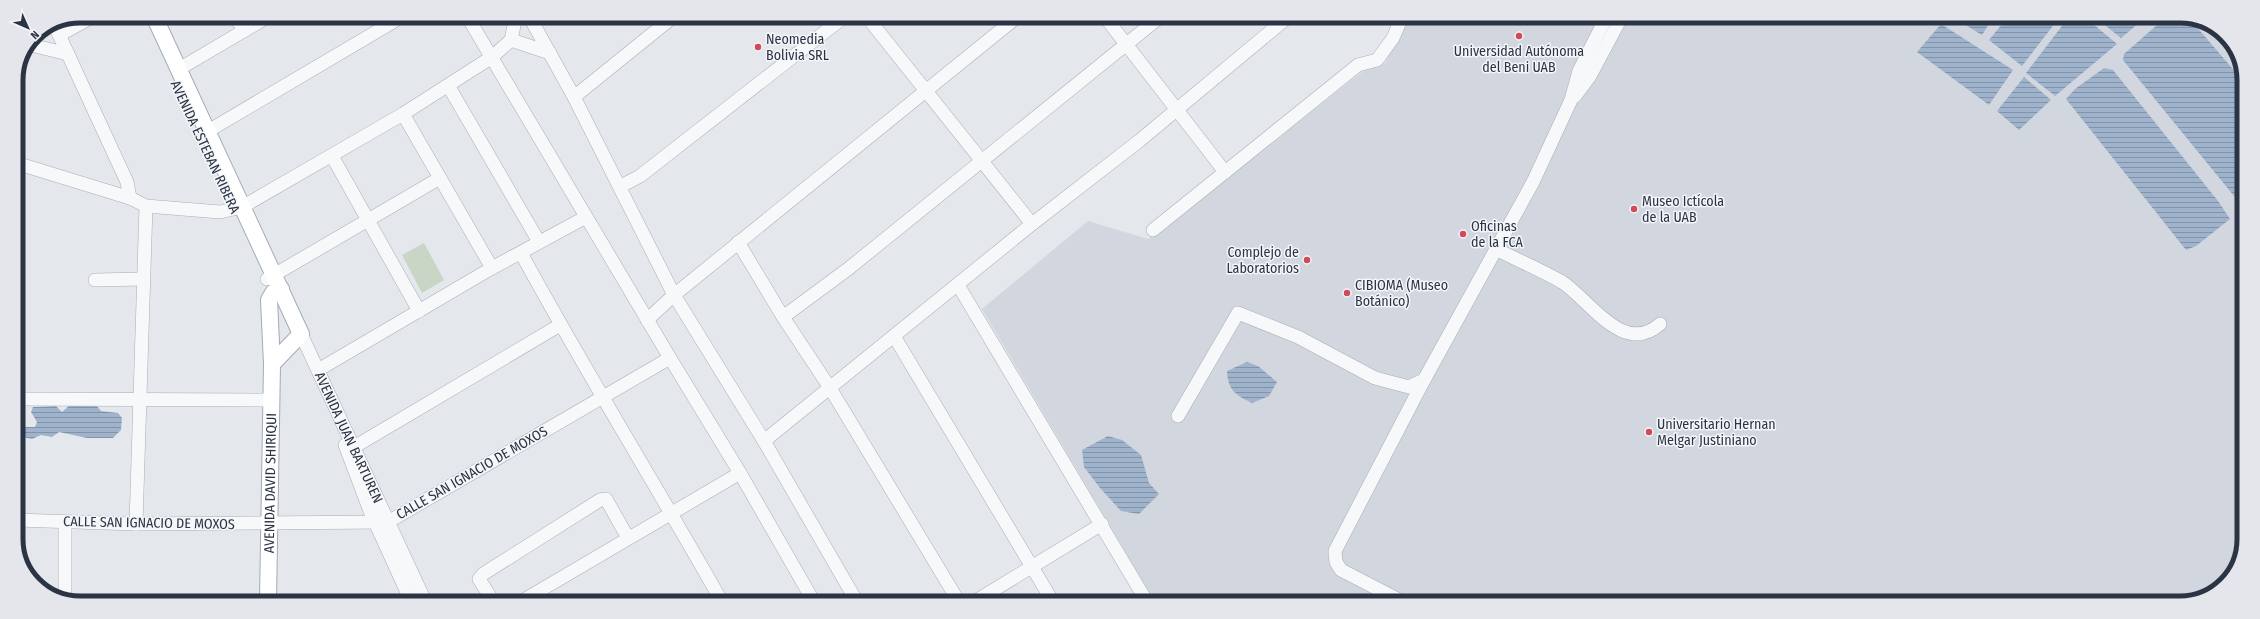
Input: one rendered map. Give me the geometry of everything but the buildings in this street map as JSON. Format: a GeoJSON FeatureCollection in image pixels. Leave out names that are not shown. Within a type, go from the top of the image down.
{"type":"FeatureCollection","features":[{"type":"Feature","properties":{"kind":"main road","name":"AVENIDA ESTEBAN RIBERA"},"geometry":{"type":"LineString","coordinates":[[146,23],[274,283]]}},
{"type":"Feature","properties":{"kind":"main road","name":"AVENIDA ESTEBAN RIBERA"},"geometry":{"type":"LineString","coordinates":[[157,23],[208,132],[238,208]]}},
{"type":"Feature","properties":{"kind":"main road","name":"AVENIDA JUAN BARTUREN"},"geometry":{"type":"LineString","coordinates":[[274,283],[298,337]]}},
{"type":"Feature","properties":{"kind":"main road","name":"AVENIDA DAVID SHIRIQUI"},"geometry":{"type":"LineString","coordinates":[[268,596],[268,524],[272,400],[269,300],[274,283]]}},
{"type":"Feature","properties":{"kind":"main road"},"geometry":{"type":"LineString","coordinates":[[272,364],[298,337]]}},
{"type":"Feature","properties":{"kind":"street"},"geometry":{"type":"LineString","coordinates":[[76,23],[57,31],[127,182],[130,198]]}},
{"type":"Feature","properties":{"kind":"street"},"geometry":{"type":"LineString","coordinates":[[239,23],[244,31]]}},
{"type":"Feature","properties":{"kind":"street"},"geometry":{"type":"LineString","coordinates":[[179,69],[257,23]]}},
{"type":"Feature","properties":{"kind":"street"},"geometry":{"type":"LineString","coordinates":[[208,132],[392,23]]}},
{"type":"Feature","properties":{"kind":"street"},"geometry":{"type":"LineString","coordinates":[[471,23],[647,320],[740,473],[811,596]]}},
{"type":"Feature","properties":{"kind":"street"},"geometry":{"type":"LineString","coordinates":[[23,164],[130,198],[146,206],[220,212],[238,208],[332,156],[449,86],[492,57],[511,40],[515,23]]}},
{"type":"Feature","properties":{"kind":"street"},"geometry":{"type":"LineString","coordinates":[[533,23],[574,97],[674,295],[764,441],[854,596]]}},
{"type":"Feature","properties":{"kind":"street"},"geometry":{"type":"LineString","coordinates":[[574,97],[666,23]]}},
{"type":"Feature","properties":{"kind":"street"},"geometry":{"type":"LineString","coordinates":[[620,186],[640,176],[836,23]]}},
{"type":"Feature","properties":{"kind":"street"},"geometry":{"type":"LineString","coordinates":[[872,23],[924,91],[1032,224]]}},
{"type":"Feature","properties":{"kind":"street"},"geometry":{"type":"LineString","coordinates":[[647,320],[674,295],[738,242],[1009,23]]}},
{"type":"Feature","properties":{"kind":"street"},"geometry":{"type":"LineString","coordinates":[[1110,23],[1225,172]]}},
{"type":"Feature","properties":{"kind":"street"},"geometry":{"type":"LineString","coordinates":[[783,317],[848,268],[1152,23]]}},
{"type":"Feature","properties":{"kind":"street"},"geometry":{"type":"LineString","coordinates":[[764,441],[1032,224],[1177,110],[1281,23]]}},
{"type":"Feature","properties":{"kind":"street"},"geometry":{"type":"LineString","coordinates":[[1153,230],[1358,66],[1377,60],[1392,38],[1399,23]]}},
{"type":"Feature","properties":{"kind":"street"},"geometry":{"type":"LineString","coordinates":[[1391,596],[1341,570],[1336,562],[1335,551],[1424,380],[1533,182],[1571,100],[1579,71],[1603,23]]}},
{"type":"Feature","properties":{"kind":"street"},"geometry":{"type":"LineString","coordinates":[[1571,100],[1590,76],[1618,23]]}},
{"type":"Feature","properties":{"kind":"street"},"geometry":{"type":"LineString","coordinates":[[511,40],[550,53]]}},
{"type":"Feature","properties":{"kind":"street"},"geometry":{"type":"LineString","coordinates":[[43,48],[68,54]]}},
{"type":"Feature","properties":{"kind":"street"},"geometry":{"type":"LineString","coordinates":[[449,86],[540,242]]}},
{"type":"Feature","properties":{"kind":"street"},"geometry":{"type":"LineString","coordinates":[[403,114],[492,268]]}},
{"type":"Feature","properties":{"kind":"street"},"geometry":{"type":"LineString","coordinates":[[332,156],[419,311]]}},
{"type":"Feature","properties":{"kind":"street"},"geometry":{"type":"LineString","coordinates":[[274,283],[367,220],[440,178]]}},
{"type":"Feature","properties":{"kind":"street"},"geometry":{"type":"LineString","coordinates":[[136,524],[146,206]]}},
{"type":"Feature","properties":{"kind":"street"},"geometry":{"type":"LineString","coordinates":[[318,370],[492,268],[586,217]]}},
{"type":"Feature","properties":{"kind":"street"},"geometry":{"type":"LineString","coordinates":[[738,242],[783,317],[830,388],[955,596]]}},
{"type":"Feature","properties":{"kind":"street"},"geometry":{"type":"LineString","coordinates":[[1496,250],[1573,289],[1614,327],[1638,334],[1645,333],[1660,324]]}},
{"type":"Feature","properties":{"kind":"street"},"geometry":{"type":"LineString","coordinates":[[521,253],[560,325],[672,513],[719,596]]}},
{"type":"Feature","properties":{"kind":"street"},"geometry":{"type":"LineString","coordinates":[[95,280],[144,279]]}},
{"type":"Feature","properties":{"kind":"street"},"geometry":{"type":"LineString","coordinates":[[958,285],[1102,524],[1144,596]]}},
{"type":"Feature","properties":{"kind":"street"},"geometry":{"type":"LineString","coordinates":[[1178,416],[1238,313],[1298,337],[1375,378],[1409,387],[1424,380]]}},
{"type":"Feature","properties":{"kind":"street"},"geometry":{"type":"LineString","coordinates":[[354,447],[560,325]]}},
{"type":"Feature","properties":{"kind":"street"},"geometry":{"type":"LineString","coordinates":[[894,336],[1050,596]]}},
{"type":"Feature","properties":{"kind":"street","name":"AVENIDA JUAN BARTUREN"},"geometry":{"type":"LineString","coordinates":[[298,337],[318,370],[354,447],[409,596]]}},
{"type":"Feature","properties":{"kind":"street","name":"AVENIDA JUAN BARTUREN"},"geometry":{"type":"LineString","coordinates":[[298,337],[345,446],[382,522],[422,596]]}},
{"type":"Feature","properties":{"kind":"street","name":"CALLE SAN IGNACIO DE MOXOS"},"geometry":{"type":"LineString","coordinates":[[23,520],[136,524],[382,522],[670,358]]}},
{"type":"Feature","properties":{"kind":"street"},"geometry":{"type":"LineString","coordinates":[[23,399],[140,398],[272,400]]}},
{"type":"Feature","properties":{"kind":"street"},"geometry":{"type":"LineString","coordinates":[[530,596],[740,473]]}},
{"type":"Feature","properties":{"kind":"street"},"geometry":{"type":"LineString","coordinates":[[490,596],[479,579],[483,574],[600,500],[606,499],[628,538]]}},
{"type":"Feature","properties":{"kind":"street"},"geometry":{"type":"LineString","coordinates":[[65,522],[66,594]]}},
{"type":"Feature","properties":{"kind":"street"},"geometry":{"type":"LineString","coordinates":[[984,596],[1102,524]]}},
{"type":"Feature","properties":{"kind":"shaded area","name":"Universitario Hernan Melgar Justiniano"},"geometry":{"type":"Polygon","coordinates":[[[1405,23],[2187,23],[2212,33],[2225,45],[2233,58],[2237,77],[2237,546],[2233,561],[2227,571],[2215,584],[2198,593],[2180,596],[1151,596],[982,309],[1088,221],[1148,239],[1362,72],[1385,63],[1405,23]]]}},
{"type":"Feature","properties":{"kind":"green space"},"geometry":{"type":"Polygon","coordinates":[[[424,243],[444,280],[422,293],[402,255],[424,243]]]}},
{"type":"Feature","properties":{"kind":"water"},"geometry":{"type":"Polygon","coordinates":[[[1962,23],[1990,23],[1982,35],[1962,23]]]}},
{"type":"Feature","properties":{"kind":"water"},"geometry":{"type":"Polygon","coordinates":[[[2003,23],[2055,23],[2022,66],[1989,40],[2003,23]]]}},
{"type":"Feature","properties":{"kind":"water"},"geometry":{"type":"Polygon","coordinates":[[[2064,23],[2092,23],[2117,44],[2055,96],[2026,73],[2064,23]]]}},
{"type":"Feature","properties":{"kind":"water"},"geometry":{"type":"Polygon","coordinates":[[[2102,23],[2139,23],[2121,38],[2102,23]]]}},
{"type":"Feature","properties":{"kind":"water"},"geometry":{"type":"Polygon","coordinates":[[[2159,23],[2187,23],[2195,25],[2237,73],[2237,200],[2123,60],[2124,54],[2159,23]]]}},
{"type":"Feature","properties":{"kind":"water"},"geometry":{"type":"Polygon","coordinates":[[[1941,24],[2013,70],[1989,105],[1917,52],[1941,24]]]}},
{"type":"Feature","properties":{"kind":"water"},"geometry":{"type":"Polygon","coordinates":[[[2104,68],[2113,70],[2218,201],[2230,219],[2196,246],[2186,250],[2066,99],[2075,89],[2104,68]]]}},
{"type":"Feature","properties":{"kind":"water"},"geometry":{"type":"Polygon","coordinates":[[[2024,77],[2051,100],[2019,130],[1997,111],[2024,77]]]}},
{"type":"Feature","properties":{"kind":"water"},"geometry":{"type":"Polygon","coordinates":[[[1247,362],[1258,366],[1277,382],[1269,396],[1252,403],[1234,391],[1229,383],[1227,371],[1247,362]]]}},
{"type":"Feature","properties":{"kind":"water"},"geometry":{"type":"Polygon","coordinates":[[[70,405],[96,405],[101,411],[118,413],[122,418],[121,430],[113,438],[87,438],[59,432],[52,437],[41,435],[32,439],[23,437],[25,427],[35,427],[37,422],[31,412],[33,407],[56,406],[62,412],[70,405]]]}},
{"type":"Feature","properties":{"kind":"water"},"geometry":{"type":"Polygon","coordinates":[[[1108,436],[1122,440],[1141,455],[1149,483],[1159,494],[1139,514],[1121,511],[1100,488],[1084,467],[1082,450],[1108,436]]]}},
{"type":"Feature","properties":{"kind":"place","name":"Universidad Autónoma del Beni UAB"},"geometry":{"type":"Point","coordinates":[1519,36]}},
{"type":"Feature","properties":{"kind":"place","name":"Neomedia Bolivia SRL"},"geometry":{"type":"Point","coordinates":[758,47]}},
{"type":"Feature","properties":{"kind":"place","name":"Museo Ictícola de la UAB"},"geometry":{"type":"Point","coordinates":[1634,209]}},
{"type":"Feature","properties":{"kind":"place","name":"Oficinas de la FCA"},"geometry":{"type":"Point","coordinates":[1463,234]}},
{"type":"Feature","properties":{"kind":"place","name":"Complejo de Laboratorios"},"geometry":{"type":"Point","coordinates":[1307,260]}},
{"type":"Feature","properties":{"kind":"place","name":"CIBIOMA (Museo Botánico)"},"geometry":{"type":"Point","coordinates":[1347,293]}},
{"type":"Feature","properties":{"kind":"place","name":"Universitario Hernan Melgar Justiniano"},"geometry":{"type":"Point","coordinates":[1649,432]}}]}
